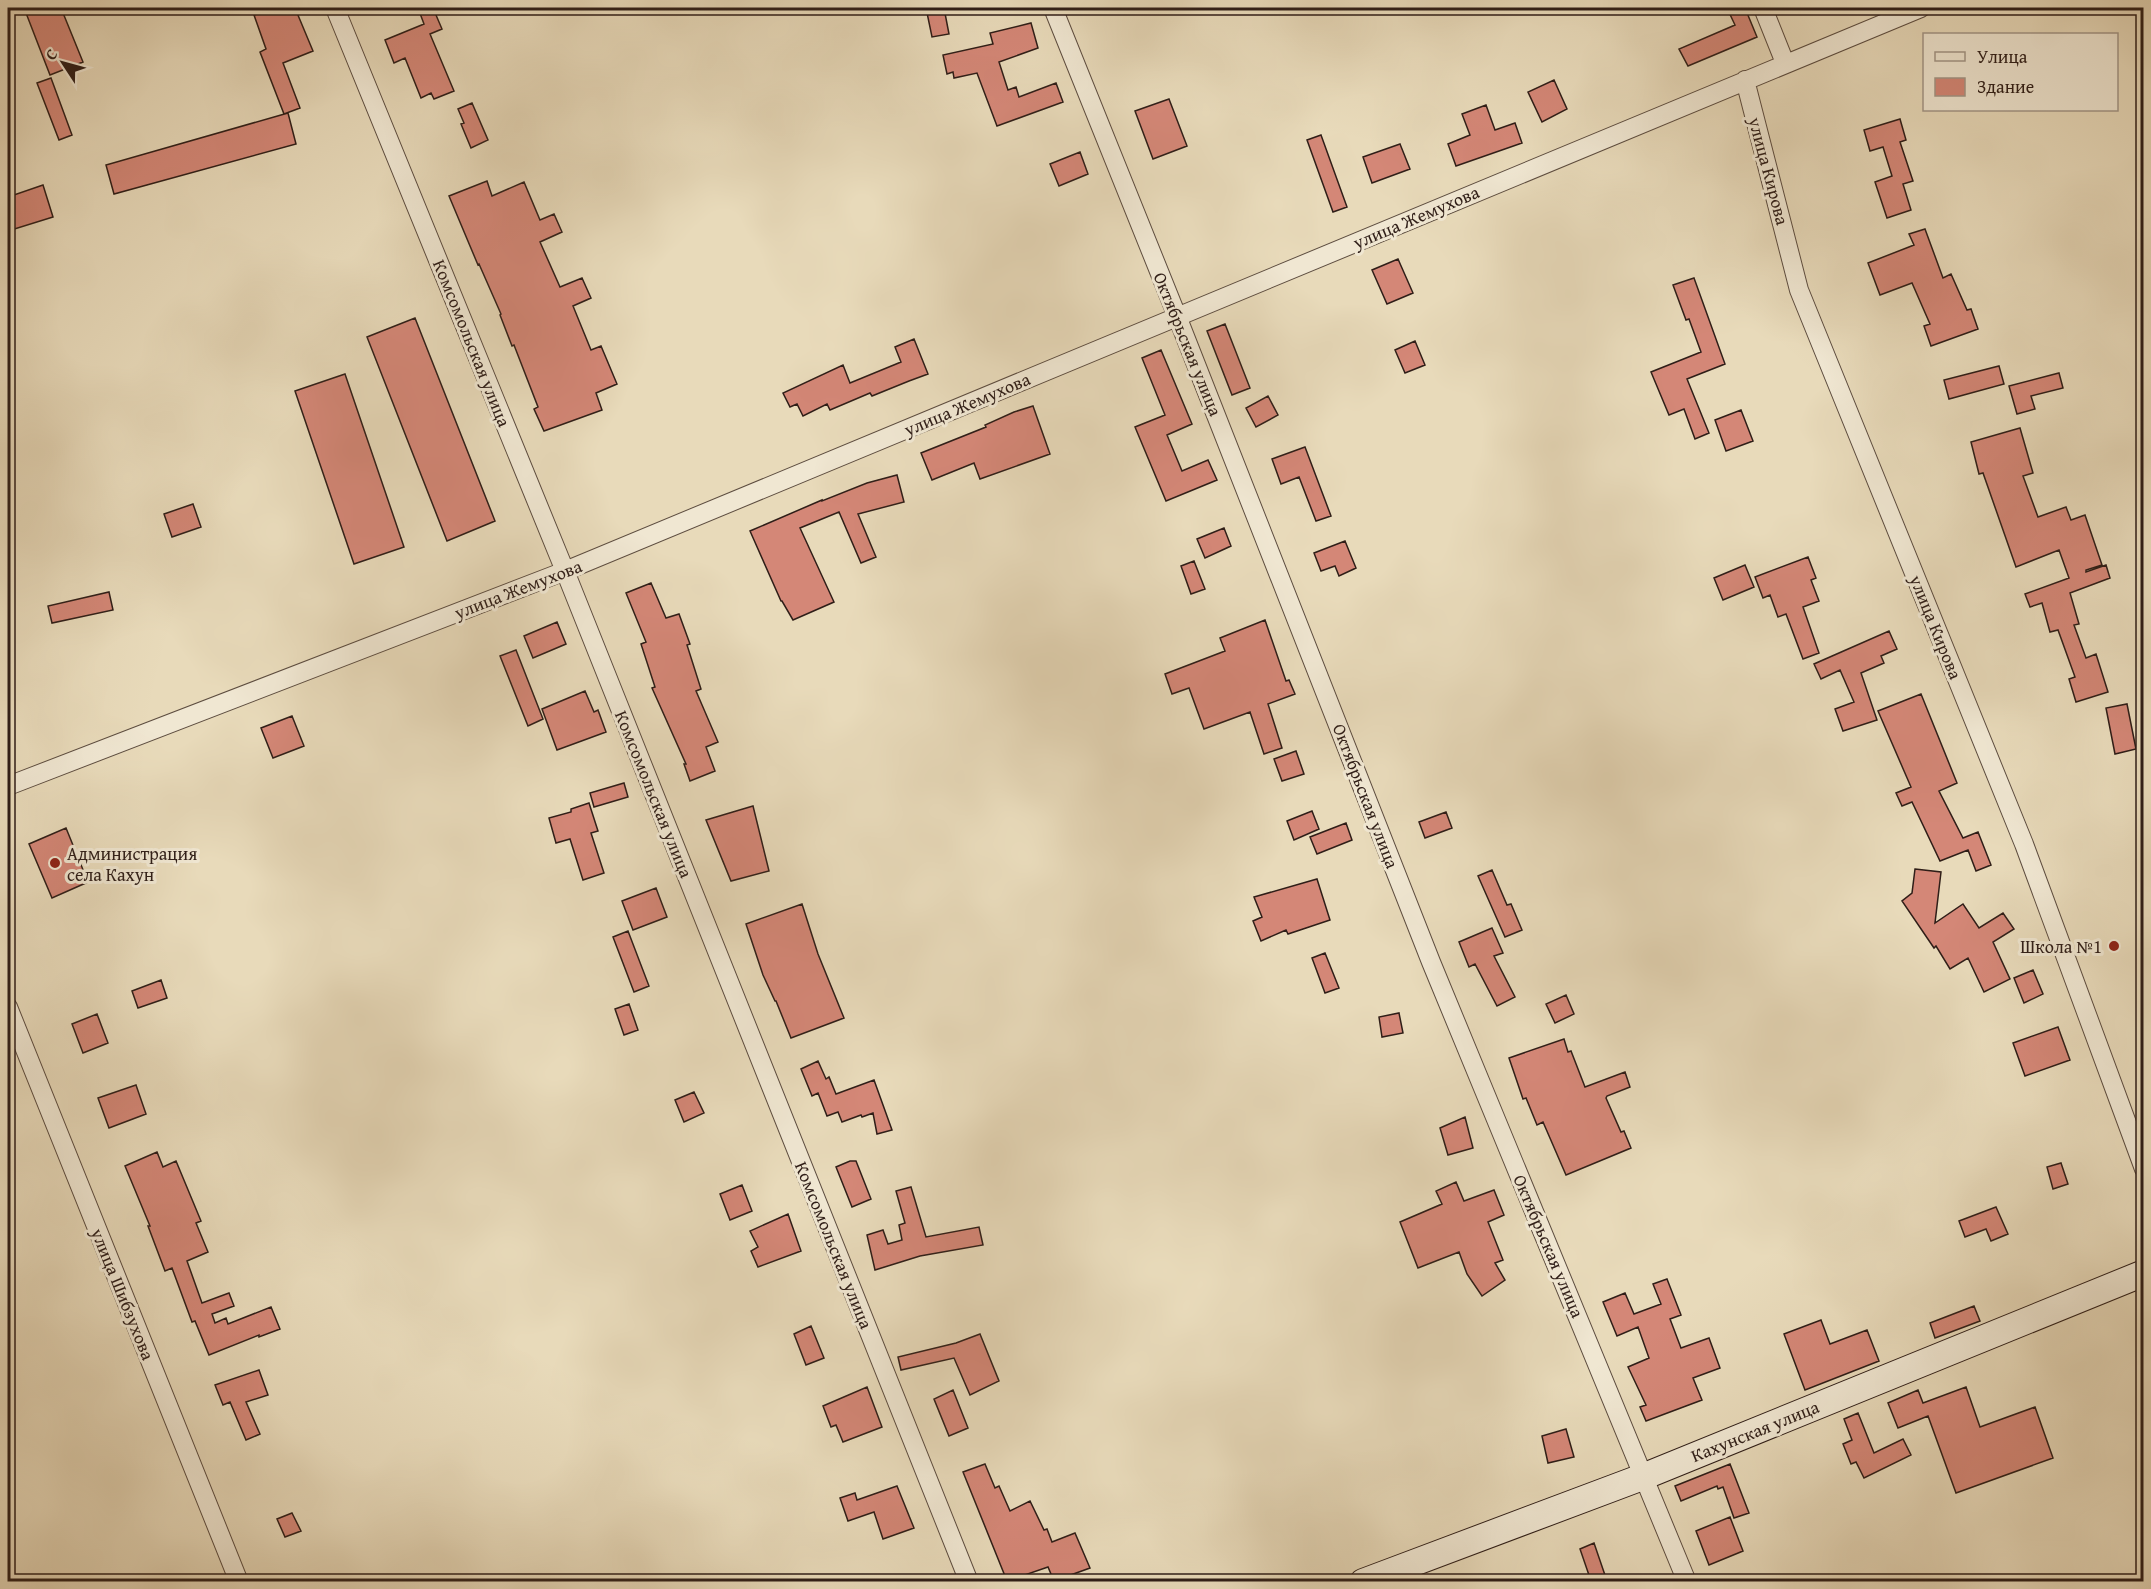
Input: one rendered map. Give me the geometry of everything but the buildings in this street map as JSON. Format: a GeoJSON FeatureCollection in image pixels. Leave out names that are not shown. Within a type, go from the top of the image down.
{"type":"FeatureCollection","features":[{"type":"Feature","properties":{"kind":"street","name":"Комсомольская улица"},"geometry":{"type":"LineString","coordinates":[[335,8],[565,572],[969,1581]]}},
{"type":"Feature","properties":{"kind":"street","name":"Октябрьская улица"},"geometry":{"type":"LineString","coordinates":[[1053,8],[1177,316],[1431,962],[1687,1581]]}},
{"type":"Feature","properties":{"kind":"street"},"geometry":{"type":"LineString","coordinates":[[1763,8],[1785,63]]}},
{"type":"Feature","properties":{"kind":"street","name":"улица Жемухова"},"geometry":{"type":"LineString","coordinates":[[8,786],[565,572],[1921,8]]}},
{"type":"Feature","properties":{"kind":"street","name":"улица Кирова"},"geometry":{"type":"LineString","coordinates":[[1745,80],[1799,290],[2024,844],[2144,1169]]}},
{"type":"Feature","properties":{"kind":"street","name":"улица Шибзухова"},"geometry":{"type":"LineString","coordinates":[[8,1008],[239,1581]]}},
{"type":"Feature","properties":{"kind":"street","name":"Кахунская улица"},"geometry":{"type":"LineString","coordinates":[[1363,1581],[1645,1476],[2144,1274]]}},
{"type":"Feature","properties":{"kind":"place","name":"Администрация села Кахун"},"geometry":{"type":"Point","coordinates":[55,863]}},
{"type":"Feature","properties":{"kind":"place","name":"Школа №1"},"geometry":{"type":"Point","coordinates":[2114,946]}}]}
